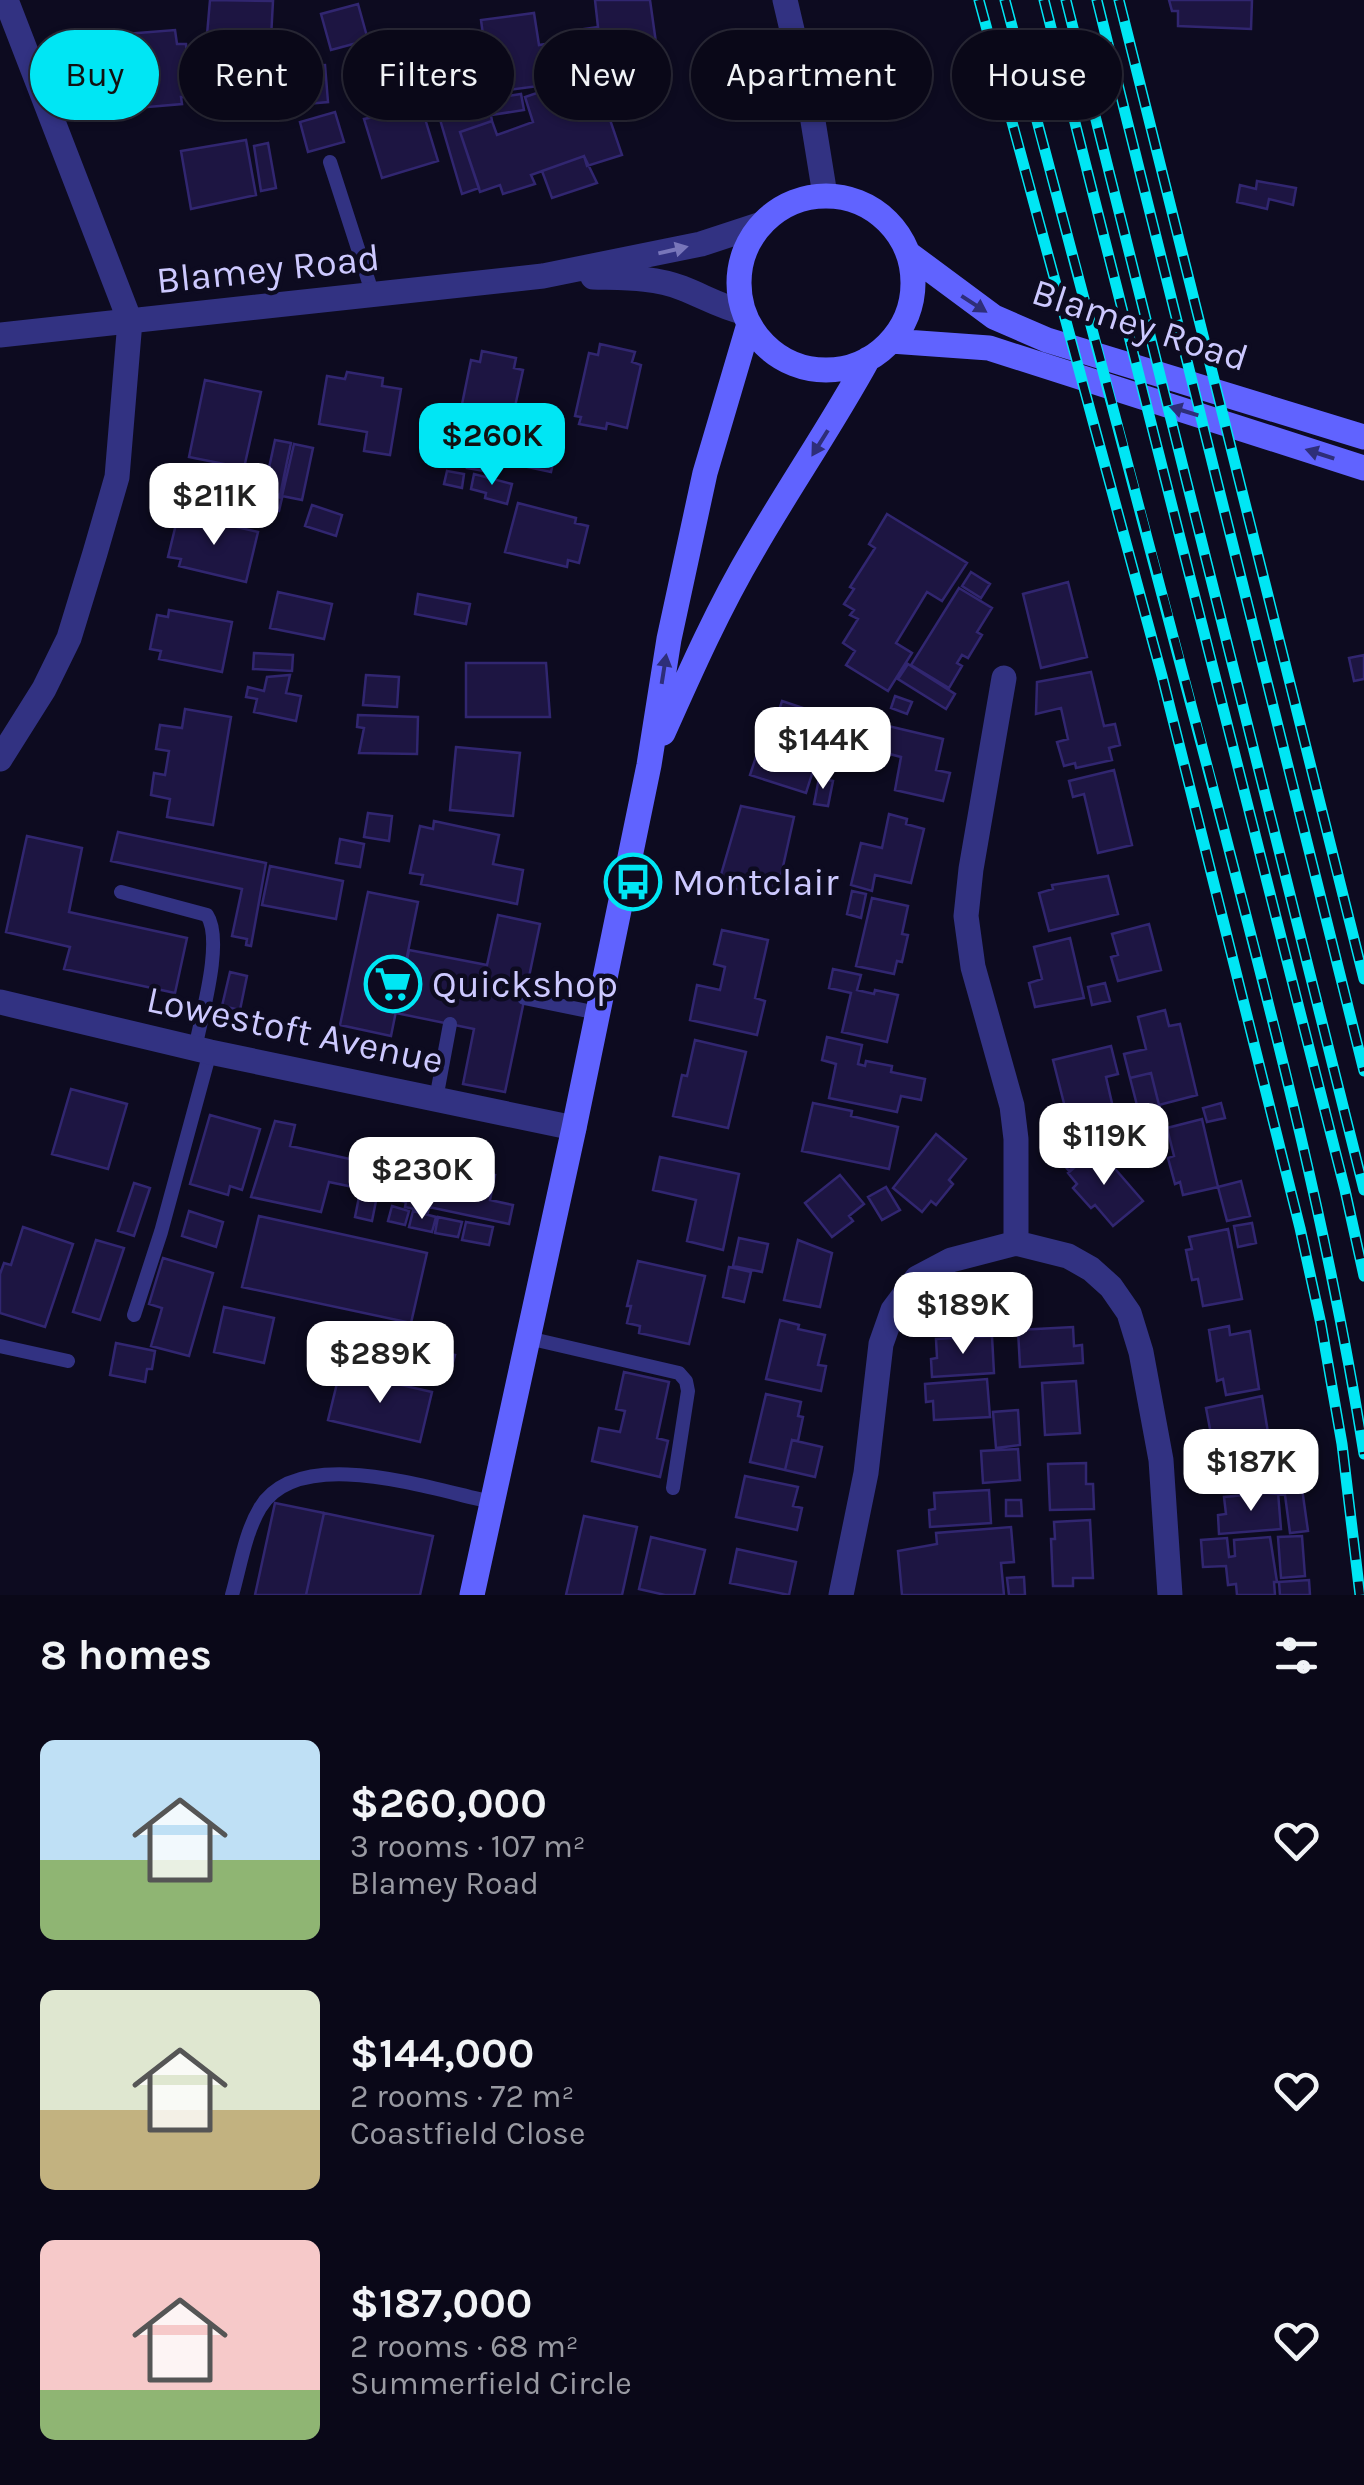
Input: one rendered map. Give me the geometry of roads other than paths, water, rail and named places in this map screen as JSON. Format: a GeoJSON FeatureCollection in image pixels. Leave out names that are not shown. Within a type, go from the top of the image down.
{"type":"FeatureCollection","features":[{"type":"Feature","properties":{"kind":"street"},"geometry":{"type":"LineString","coordinates":[[0,759],[44,689],[68,638],[95,553],[117,477],[130,322],[6,0]]}},
{"type":"Feature","properties":{"kind":"street"},"geometry":{"type":"LineString","coordinates":[[786,0],[825,195]]}},
{"type":"Feature","properties":{"kind":"street"},"geometry":{"type":"LineString","coordinates":[[472,1595],[649,765],[669,639],[705,473],[746,318],[738,282],[742,261],[749,241],[778,210],[796,200],[825,195],[854,200],[879,214],[897,232],[909,254],[914,284],[907,314],[891,341],[868,359],[846,367],[822,369],[798,364],[776,353],[746,318]]}},
{"type":"Feature","properties":{"kind":"street","name":"Blamey Road"},"geometry":{"type":"LineString","coordinates":[[0,335],[543,276],[701,244],[762,224]]}},
{"type":"Feature","properties":{"kind":"street","name":"Blamey Road"},"geometry":{"type":"LineString","coordinates":[[909,254],[994,317],[1047,340],[1364,437]]}},
{"type":"Feature","properties":{"kind":"street","name":"Blamey Road"},"geometry":{"type":"LineString","coordinates":[[543,276],[657,282],[680,287],[746,318]]}},
{"type":"Feature","properties":{"kind":"street","name":"Blamey Road"},"geometry":{"type":"LineString","coordinates":[[891,341],[989,348],[1364,468]]}},
{"type":"Feature","properties":{"kind":"street"},"geometry":{"type":"LineString","coordinates":[[649,765],[697,655],[752,550],[868,359]]}},
{"type":"Feature","properties":{"kind":"street"},"geometry":{"type":"LineString","coordinates":[[1004,678],[966,916],[973,966],[1012,1106],[1016,1140],[1016,1243]]}},
{"type":"Feature","properties":{"kind":"street","name":"Lowestoft Avenue"},"geometry":{"type":"LineString","coordinates":[[0,1002],[203,1050],[574,1128]]}},
{"type":"Feature","properties":{"kind":"street"},"geometry":{"type":"LineString","coordinates":[[841,1595],[866,1472],[881,1344],[893,1310],[917,1278],[950,1260],[1016,1243],[1068,1256],[1091,1268],[1112,1287],[1130,1313],[1161,1460],[1170,1595]]}},
{"type":"Feature","properties":{"kind":"lane"},"geometry":{"type":"LineString","coordinates":[[330,162],[373,295]]}},
{"type":"Feature","properties":{"kind":"lane"},"geometry":{"type":"LineString","coordinates":[[121,892],[207,915],[214,934],[203,1050],[161,1232],[134,1315]]}},
{"type":"Feature","properties":{"kind":"lane"},"geometry":{"type":"LineString","coordinates":[[524,998],[598,1012]]}},
{"type":"Feature","properties":{"kind":"lane"},"geometry":{"type":"LineString","coordinates":[[436,1099],[450,1024]]}},
{"type":"Feature","properties":{"kind":"lane"},"geometry":{"type":"LineString","coordinates":[[528,1338],[680,1373],[688,1391],[673,1488]]}},
{"type":"Feature","properties":{"kind":"lane"},"geometry":{"type":"LineString","coordinates":[[0,1346],[68,1360]]}},
{"type":"Feature","properties":{"kind":"lane"},"geometry":{"type":"LineString","coordinates":[[232,1595],[260,1508],[272,1492],[294,1482],[321,1473],[350,1473],[492,1502]]}},
{"type":"Feature","properties":{"kind":"railway"},"geometry":{"type":"LineString","coordinates":[[979,0],[1162,676],[1300,1228],[1342,1444],[1360,1595]]}},
{"type":"Feature","properties":{"kind":"railway"},"geometry":{"type":"LineString","coordinates":[[1005,0],[1284,1065],[1336,1297],[1364,1454]]}},
{"type":"Feature","properties":{"kind":"railway"},"geometry":{"type":"LineString","coordinates":[[1044,0],[1364,1276]]}},
{"type":"Feature","properties":{"kind":"railway"},"geometry":{"type":"LineString","coordinates":[[1066,0],[1364,1190]]}},
{"type":"Feature","properties":{"kind":"railway"},"geometry":{"type":"LineString","coordinates":[[1097,0],[1364,1071]]}},
{"type":"Feature","properties":{"kind":"railway"},"geometry":{"type":"LineString","coordinates":[[1119,0],[1364,979]]}},
{"type":"Feature","properties":{"kind":"place","name":"Montclair"},"geometry":{"type":"Point","coordinates":[633,882]}},
{"type":"Feature","properties":{"kind":"place","name":"Quickshop"},"geometry":{"type":"Point","coordinates":[393,984]}}]}
